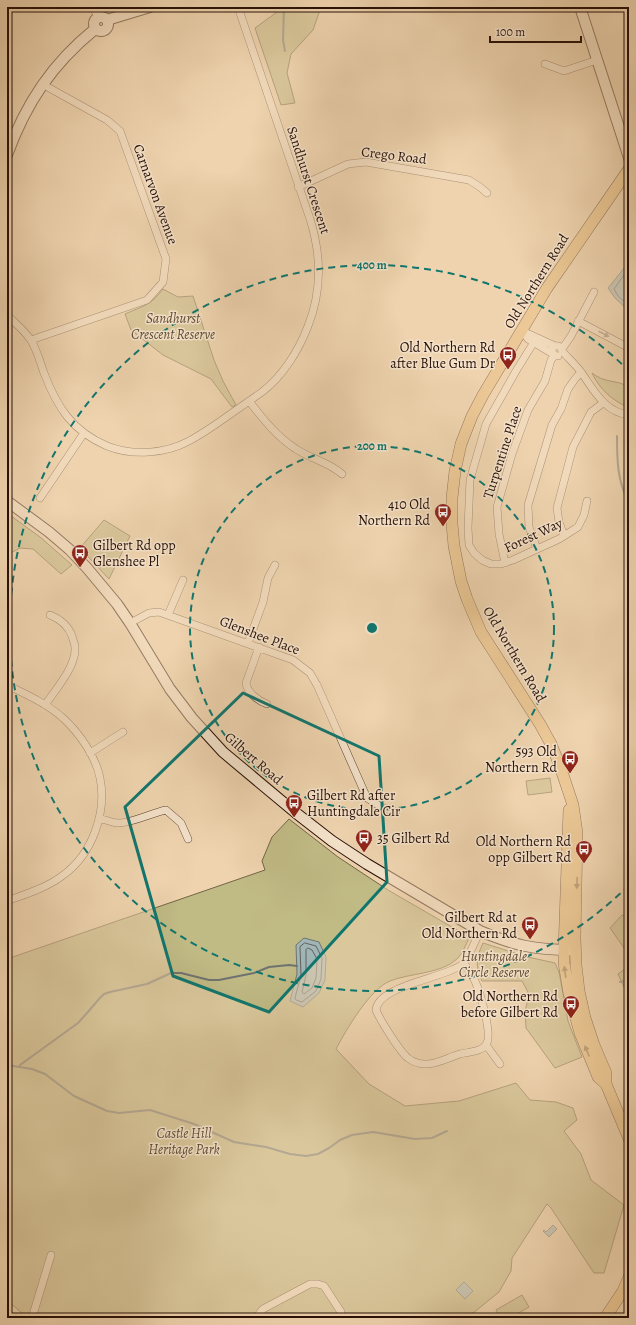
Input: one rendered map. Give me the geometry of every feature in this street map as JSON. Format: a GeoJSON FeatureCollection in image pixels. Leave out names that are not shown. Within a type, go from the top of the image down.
{"type":"FeatureCollection","features":[{"type":"Feature","properties":{"kind":"main road"},"geometry":{"type":"LineString","coordinates":[[7,155],[10,139],[42,84],[66,55],[95,29],[100,31],[105,30],[108,26],[103,19],[150,7]]}},
{"type":"Feature","properties":{"kind":"main road"},"geometry":{"type":"LineString","coordinates":[[580,7],[629,158]]}},
{"type":"Feature","properties":{"kind":"main road"},"geometry":{"type":"LineString","coordinates":[[621,132],[629,139]]}},
{"type":"Feature","properties":{"kind":"main road","name":"Old Northern Road"},"geometry":{"type":"LineString","coordinates":[[629,169],[547,288],[483,395],[472,416],[461,444],[455,471],[452,498],[454,546],[461,581],[473,615],[493,651],[540,724],[554,751],[568,789],[569,950],[564,963],[568,993],[584,1046],[598,1077],[606,1084],[629,1139]]}},
{"type":"Feature","properties":{"kind":"main road","name":"Gilbert Road"},"geometry":{"type":"LineString","coordinates":[[7,501],[49,532],[70,550],[87,568],[130,623],[170,689],[192,718],[223,752],[296,813],[332,841],[367,864],[480,931],[521,946],[569,950]]}},
{"type":"Feature","properties":{"kind":"main road"},"geometry":{"type":"LineString","coordinates":[[605,1318],[626,1287],[629,1277]]}},
{"type":"Feature","properties":{"kind":"street"},"geometry":{"type":"LineString","coordinates":[[93,7],[103,19]]}},
{"type":"Feature","properties":{"kind":"street","name":"Sandhurst Crescent"},"geometry":{"type":"LineString","coordinates":[[7,315],[31,340],[38,354],[52,394],[65,416],[84,433],[108,446],[127,451],[147,452],[168,450],[188,442],[204,433],[262,391],[275,380],[284,369],[308,327],[315,305],[319,276],[317,247],[310,219],[238,7]]}},
{"type":"Feature","properties":{"kind":"street"},"geometry":{"type":"LineString","coordinates":[[546,64],[564,71],[597,60]]}},
{"type":"Feature","properties":{"kind":"street","name":"Carnarvon Avenue"},"geometry":{"type":"LineString","coordinates":[[31,340],[148,300],[163,282],[166,258],[120,131],[107,120],[42,84]]}},
{"type":"Feature","properties":{"kind":"street","name":"Crego Road"},"geometry":{"type":"LineString","coordinates":[[298,187],[348,164],[366,162],[469,180],[487,193]]}},
{"type":"Feature","properties":{"kind":"street","name":"Turpentine Place"},"geometry":{"type":"LineString","coordinates":[[505,563],[499,534],[497,507],[512,454],[528,410],[545,381],[551,360],[571,336],[594,292]]}},
{"type":"Feature","properties":{"kind":"street"},"geometry":{"type":"LineString","coordinates":[[578,321],[629,348]]}},
{"type":"Feature","properties":{"kind":"street"},"geometry":{"type":"LineString","coordinates":[[522,331],[528,339],[559,350]]}},
{"type":"Feature","properties":{"kind":"street"},"geometry":{"type":"LineString","coordinates":[[522,331],[531,334],[559,350],[581,372],[603,403],[614,411],[629,415]]}},
{"type":"Feature","properties":{"kind":"street","name":"Forest Way"},"geometry":{"type":"LineString","coordinates":[[534,342],[486,424],[470,480],[468,528],[469,545],[474,553],[482,560],[491,564],[505,563],[564,536],[578,527],[584,515],[587,501]]}},
{"type":"Feature","properties":{"kind":"street"},"geometry":{"type":"LineString","coordinates":[[537,549],[529,527],[528,505],[552,425],[561,409],[568,389],[581,372]]}},
{"type":"Feature","properties":{"kind":"street"},"geometry":{"type":"LineString","coordinates":[[248,401],[269,426],[296,450],[336,468],[342,474]]}},
{"type":"Feature","properties":{"kind":"street"},"geometry":{"type":"LineString","coordinates":[[564,536],[559,522],[557,508],[573,447],[591,413],[603,403]]}},
{"type":"Feature","properties":{"kind":"street"},"geometry":{"type":"LineString","coordinates":[[40,498],[84,433]]}},
{"type":"Feature","properties":{"kind":"street"},"geometry":{"type":"LineString","coordinates":[[248,643],[263,602],[268,578],[276,565]]}},
{"type":"Feature","properties":{"kind":"street"},"geometry":{"type":"LineString","coordinates":[[168,615],[183,580]]}},
{"type":"Feature","properties":{"kind":"street","name":"Glenshee Place"},"geometry":{"type":"LineString","coordinates":[[130,623],[150,613],[159,612],[259,647],[293,660],[299,664],[310,674],[317,685],[367,798],[381,807],[396,812]]}},
{"type":"Feature","properties":{"kind":"street"},"geometry":{"type":"LineString","coordinates":[[45,705],[69,668],[74,658],[75,647],[70,632],[62,621],[50,615]]}},
{"type":"Feature","properties":{"kind":"street"},"geometry":{"type":"LineString","coordinates":[[259,647],[246,686],[260,702],[267,704]]}},
{"type":"Feature","properties":{"kind":"street"},"geometry":{"type":"LineString","coordinates":[[7,685],[45,705],[64,719],[74,729],[90,753],[96,766],[100,778],[102,794],[99,818],[93,837],[80,859],[63,876],[40,889],[8,899]]}},
{"type":"Feature","properties":{"kind":"street"},"geometry":{"type":"LineString","coordinates":[[90,753],[123,732]]}},
{"type":"Feature","properties":{"kind":"street"},"geometry":{"type":"LineString","coordinates":[[99,818],[118,823],[132,822],[156,812],[166,810],[180,823],[188,839]]}},
{"type":"Feature","properties":{"kind":"street"},"geometry":{"type":"LineString","coordinates":[[464,963],[474,980],[483,1008],[489,1033],[486,1045],[478,1050],[459,1054],[429,1064],[412,1061],[404,1054],[382,1022],[376,1010],[378,1003],[380,1000],[398,989],[447,972],[464,963],[480,931]]}},
{"type":"Feature","properties":{"kind":"street"},"geometry":{"type":"LineString","coordinates":[[486,1045],[500,1064]]}},
{"type":"Feature","properties":{"kind":"street"},"geometry":{"type":"LineString","coordinates":[[32,1318],[51,1255]]}},
{"type":"Feature","properties":{"kind":"street"},"geometry":{"type":"LineString","coordinates":[[256,1318],[263,1309],[310,1284],[324,1286],[341,1312],[340,1318]]}},
{"type":"Feature","properties":{"kind":"highlighted area"},"geometry":{"type":"Polygon","coordinates":[[[243,693],[379,756],[387,882],[269,1012],[173,976],[125,807],[243,693]]]}},
{"type":"Feature","properties":{"kind":"green space"},"geometry":{"type":"Polygon","coordinates":[[[274,7],[321,7],[313,30],[291,54],[287,73],[295,103],[281,105],[255,28],[277,12],[274,7]]]}},
{"type":"Feature","properties":{"kind":"green space","name":"Sandhurst Crescent Reserve"},"geometry":{"type":"Polygon","coordinates":[[[163,289],[178,297],[193,296],[214,360],[236,405],[232,407],[211,379],[163,355],[131,330],[125,314],[150,302],[163,289]]]}},
{"type":"Feature","properties":{"kind":"green space"},"geometry":{"type":"Polygon","coordinates":[[[592,373],[602,379],[620,383],[629,387],[629,408],[617,402],[607,394],[599,385],[592,373]]]}},
{"type":"Feature","properties":{"kind":"green space"},"geometry":{"type":"Polygon","coordinates":[[[7,513],[40,537],[72,565],[61,574],[33,549],[20,548],[7,555],[7,513]]]}},
{"type":"Feature","properties":{"kind":"green space"},"geometry":{"type":"Polygon","coordinates":[[[104,520],[130,536],[109,579],[80,548],[104,520]]]}},
{"type":"Feature","properties":{"kind":"green space"},"geometry":{"type":"Polygon","coordinates":[[[550,778],[552,792],[528,795],[526,781],[550,778]]]}},
{"type":"Feature","properties":{"kind":"green space","name":"Castle Hill Heritage Park"},"geometry":{"type":"Polygon","coordinates":[[[289,819],[338,857],[388,890],[469,938],[461,955],[443,968],[398,978],[382,985],[359,1011],[336,1049],[369,1084],[405,1106],[459,1101],[516,1083],[530,1100],[556,1102],[573,1108],[577,1120],[564,1131],[581,1154],[591,1180],[624,1205],[604,1273],[594,1273],[547,1204],[512,1258],[511,1271],[499,1292],[467,1318],[32,1318],[24,1315],[7,1300],[7,959],[265,870],[262,861],[272,837],[289,819]]]}},
{"type":"Feature","properties":{"kind":"green space"},"geometry":{"type":"Polygon","coordinates":[[[622,915],[629,917],[629,955],[610,928],[622,915]]]}},
{"type":"Feature","properties":{"kind":"green space","name":"Huntingdale Circle Reserve"},"geometry":{"type":"Polygon","coordinates":[[[483,943],[528,957],[555,963],[559,972],[568,1021],[582,1057],[555,1068],[526,1028],[525,1012],[529,994],[522,981],[482,981],[478,971],[477,962],[483,943]]]}},
{"type":"Feature","properties":{"kind":"green space"},"geometry":{"type":"Polygon","coordinates":[[[629,966],[629,998],[618,974],[629,966]]]}},
{"type":"Feature","properties":{"kind":"green space"},"geometry":{"type":"Polygon","coordinates":[[[522,1295],[529,1307],[510,1318],[500,1318],[496,1310],[522,1295]]]}},
{"type":"Feature","properties":{"kind":"water"},"geometry":{"type":"Polygon","coordinates":[[[629,262],[629,311],[615,298],[608,288],[629,262]]]}},
{"type":"Feature","properties":{"kind":"water"},"geometry":{"type":"Polygon","coordinates":[[[304,938],[319,942],[326,957],[325,980],[319,993],[303,1007],[290,1001],[297,974],[296,945],[304,938]]]}},
{"type":"Feature","properties":{"kind":"water"},"geometry":{"type":"Polygon","coordinates":[[[553,1225],[557,1229],[549,1237],[543,1231],[544,1230],[546,1232],[553,1225]]]}},
{"type":"Feature","properties":{"kind":"water"},"geometry":{"type":"Polygon","coordinates":[[[464,1282],[473,1291],[465,1299],[456,1290],[464,1282]]]}},
{"type":"Feature","properties":{"kind":"waterway"},"geometry":{"type":"LineString","coordinates":[[284,7],[283,40],[285,51]]}},
{"type":"Feature","properties":{"kind":"waterway"},"geometry":{"type":"LineString","coordinates":[[617,436],[620,478],[629,502]]}},
{"type":"Feature","properties":{"kind":"waterway"},"geometry":{"type":"LineString","coordinates":[[20,1065],[78,1023],[104,994],[147,984],[171,973],[181,973],[209,980],[219,980],[254,973],[269,967],[289,965],[297,966]]}},
{"type":"Feature","properties":{"kind":"waterway"},"geometry":{"type":"LineString","coordinates":[[620,982],[629,980]]}},
{"type":"Feature","properties":{"kind":"waterway"},"geometry":{"type":"LineString","coordinates":[[7,1065],[32,1069],[45,1074],[74,1096],[107,1111],[119,1113],[150,1110],[194,1124],[234,1142],[266,1147],[290,1154],[306,1156],[318,1154],[340,1140],[352,1135],[373,1132],[415,1139],[432,1138],[447,1131]]}},
{"type":"Feature","properties":{"kind":"place","name":"Old Northern Rd after Blue Gum Dr"},"geometry":{"type":"Point","coordinates":[508,370]}},
{"type":"Feature","properties":{"kind":"place","name":"410 Old Northern Rd"},"geometry":{"type":"Point","coordinates":[443,527]}},
{"type":"Feature","properties":{"kind":"place","name":"Gilbert Rd opp Glenshee Pl"},"geometry":{"type":"Point","coordinates":[80,568]}},
{"type":"Feature","properties":{"kind":"place","name":"593 Old Northern Rd"},"geometry":{"type":"Point","coordinates":[570,774]}},
{"type":"Feature","properties":{"kind":"place","name":"Gilbert Rd after Huntingdale Cir"},"geometry":{"type":"Point","coordinates":[294,818]}},
{"type":"Feature","properties":{"kind":"place","name":"35 Gilbert Rd"},"geometry":{"type":"Point","coordinates":[364,853]}},
{"type":"Feature","properties":{"kind":"place","name":"Old Northern Rd opp Gilbert Rd"},"geometry":{"type":"Point","coordinates":[584,864]}},
{"type":"Feature","properties":{"kind":"place","name":"Gilbert Rd at Old Northern Rd"},"geometry":{"type":"Point","coordinates":[530,940]}},
{"type":"Feature","properties":{"kind":"place","name":"Old Northern Rd before Gilbert Rd"},"geometry":{"type":"Point","coordinates":[571,1019]}}]}
